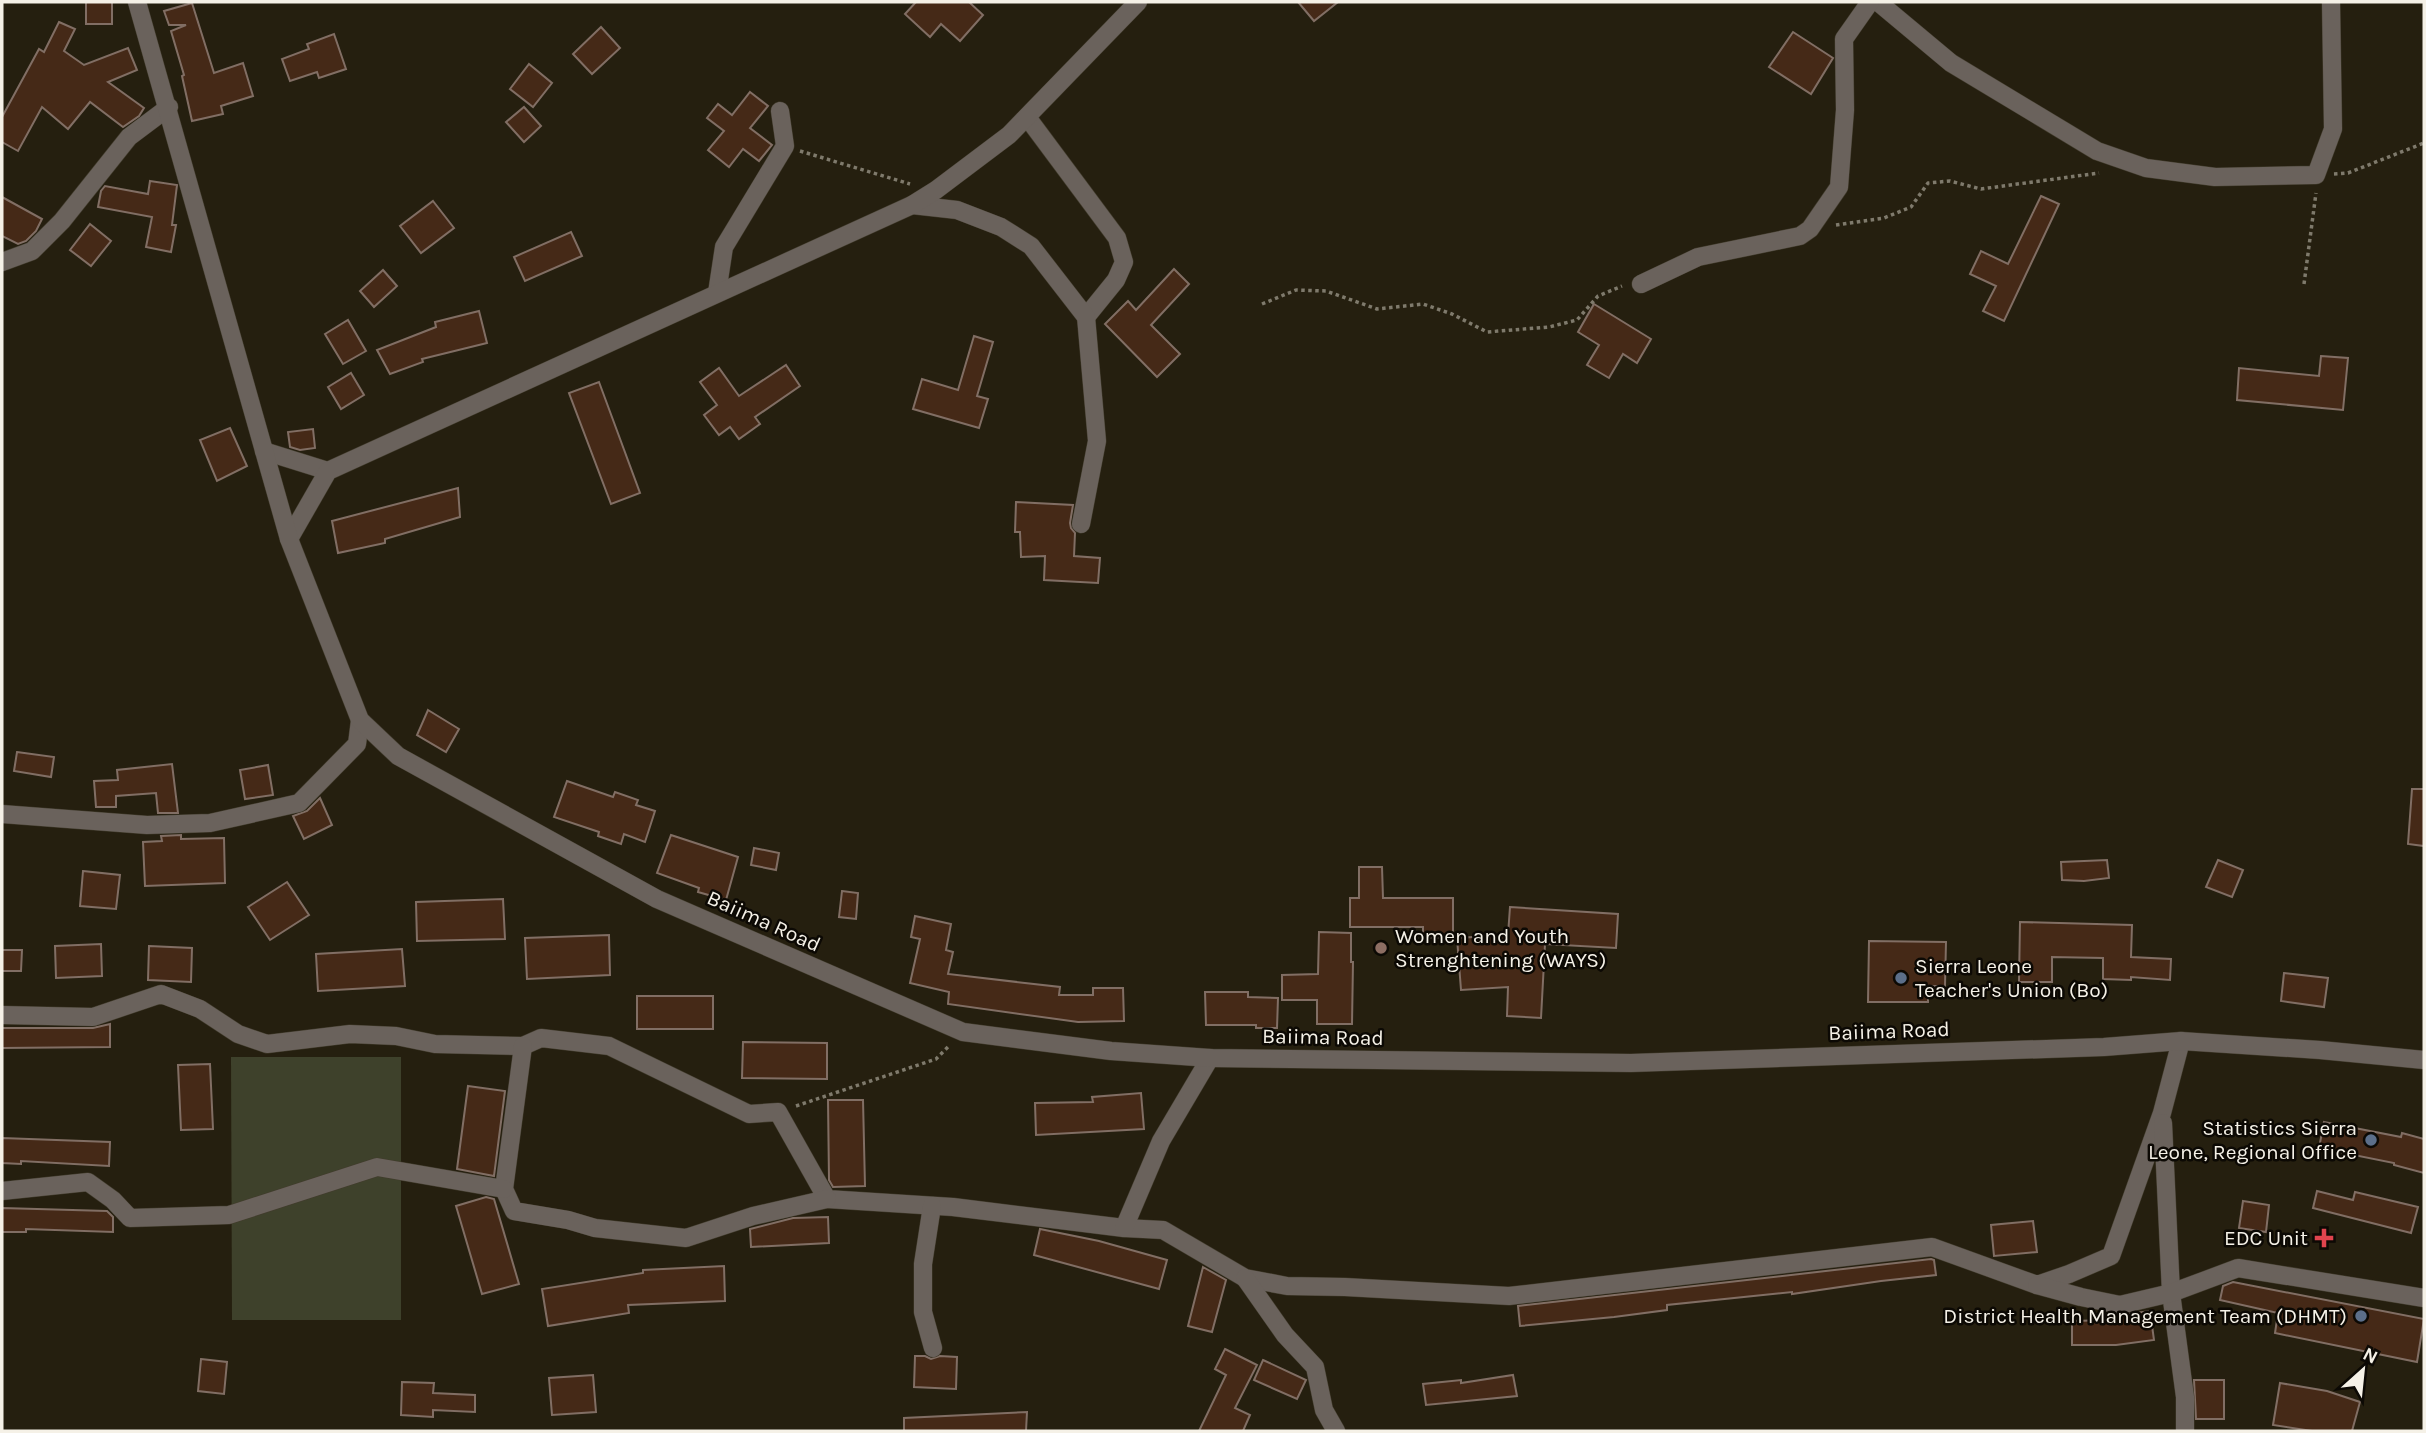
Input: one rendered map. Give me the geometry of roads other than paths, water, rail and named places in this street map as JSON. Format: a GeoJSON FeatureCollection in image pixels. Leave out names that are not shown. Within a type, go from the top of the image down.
{"type":"FeatureCollection","features":[{"type":"Feature","properties":{"kind":"street","name":"Baiima Road"},"geometry":{"type":"LineString","coordinates":[[137,2],[169,107],[289,539],[360,720],[398,756],[657,899],[963,1032],[1111,1051],[1210,1059],[1631,1063],[2104,1047],[2180,1041],[2424,1060]]}},
{"type":"Feature","properties":{"kind":"street"},"geometry":{"type":"LineString","coordinates":[[289,539],[328,471],[912,205],[936,190],[1009,135],[1138,2]]}},
{"type":"Feature","properties":{"kind":"street"},"geometry":{"type":"LineString","coordinates":[[1641,284],[1698,257],[1800,236],[1810,229],[1839,187],[1845,110],[1844,39],[1870,2]]}},
{"type":"Feature","properties":{"kind":"street"},"geometry":{"type":"LineString","coordinates":[[1878,2],[1951,63],[2097,151],[2146,168],[2215,177],[2316,175],[2333,129],[2331,2]]}},
{"type":"Feature","properties":{"kind":"street"},"geometry":{"type":"LineString","coordinates":[[2,262],[32,251],[62,221],[130,137],[169,107]]}},
{"type":"Feature","properties":{"kind":"street"},"geometry":{"type":"LineString","coordinates":[[717,293],[724,247],[785,146],[780,111]]}},
{"type":"Feature","properties":{"kind":"street"},"geometry":{"type":"LineString","coordinates":[[1027,117],[1117,238],[1124,262],[1116,280],[1086,317]]}},
{"type":"Feature","properties":{"kind":"street"},"geometry":{"type":"LineString","coordinates":[[912,205],[957,211],[1001,227],[1031,246],[1086,317],[1097,441],[1081,523]]}},
{"type":"Feature","properties":{"kind":"street"},"geometry":{"type":"LineString","coordinates":[[264,451],[328,471]]}},
{"type":"Feature","properties":{"kind":"street"},"geometry":{"type":"LineString","coordinates":[[2,814],[147,825],[211,823],[299,803],[356,744],[360,720]]}},
{"type":"Feature","properties":{"kind":"street"},"geometry":{"type":"LineString","coordinates":[[2,1015],[93,1017],[161,994],[201,1009],[238,1034],[267,1044],[350,1034],[396,1036],[435,1044],[523,1046],[541,1038],[609,1046],[749,1114],[778,1112],[827,1199]]}},
{"type":"Feature","properties":{"kind":"street"},"geometry":{"type":"LineString","coordinates":[[2037,1284],[2111,1256],[2162,1113],[2180,1041]]}},
{"type":"Feature","properties":{"kind":"street"},"geometry":{"type":"LineString","coordinates":[[523,1046],[504,1189],[514,1212],[568,1220],[595,1228],[686,1238],[753,1216],[827,1199],[932,1206],[1163,1230],[1245,1279],[1287,1286],[1509,1296],[1931,1247],[2037,1284],[2120,1305],[2171,1293],[2238,1268],[2424,1298]]}},
{"type":"Feature","properties":{"kind":"street"},"geometry":{"type":"LineString","coordinates":[[1124,1228],[1161,1141],[1210,1059]]}},
{"type":"Feature","properties":{"kind":"street"},"geometry":{"type":"LineString","coordinates":[[2162,1113],[2171,1293],[2185,1396],[2185,1431]]}},
{"type":"Feature","properties":{"kind":"street"},"geometry":{"type":"LineString","coordinates":[[2,1191],[88,1182],[113,1200],[130,1218],[229,1215],[377,1167],[504,1189]]}},
{"type":"Feature","properties":{"kind":"street"},"geometry":{"type":"LineString","coordinates":[[932,1206],[923,1264],[923,1312],[933,1348]]}},
{"type":"Feature","properties":{"kind":"street"},"geometry":{"type":"LineString","coordinates":[[1245,1279],[1285,1335],[1315,1367],[1324,1410],[1336,1431]]}},
{"type":"Feature","properties":{"kind":"place","name":"Women and Youth Strenghtening (WAYS)"},"geometry":{"type":"Point","coordinates":[1381,948]}},
{"type":"Feature","properties":{"kind":"place","name":"Sierra Leone Teacher's Union (Bo)"},"geometry":{"type":"Point","coordinates":[1901,978]}},
{"type":"Feature","properties":{"kind":"place","name":"Statistics Sierra Leone, Regional Office"},"geometry":{"type":"Point","coordinates":[2371,1140]}},
{"type":"Feature","properties":{"kind":"place","name":"EDC Unit"},"geometry":{"type":"Point","coordinates":[2324,1238]}},
{"type":"Feature","properties":{"kind":"place","name":"District Health Management Team (DHMT)"},"geometry":{"type":"Point","coordinates":[2361,1316]}}]}
